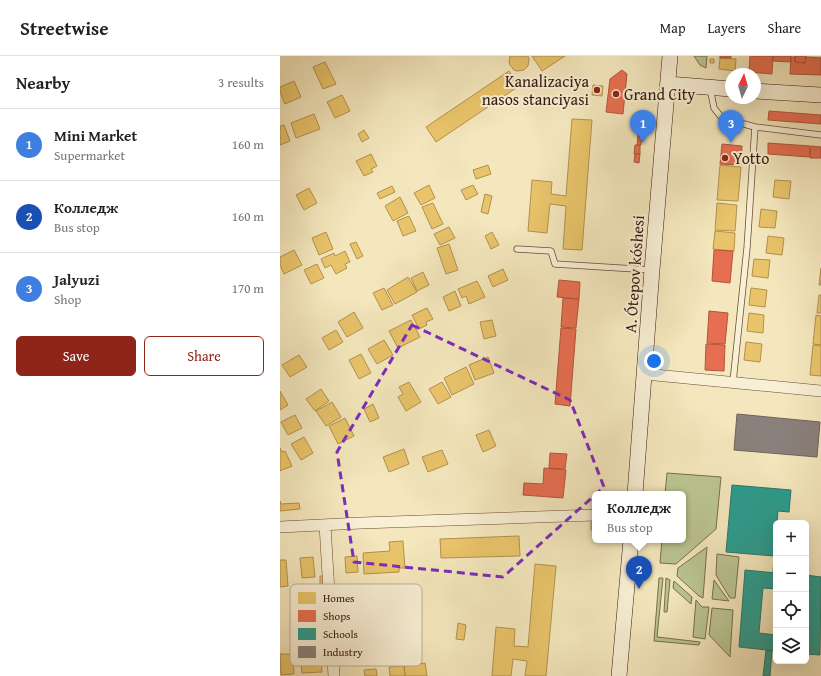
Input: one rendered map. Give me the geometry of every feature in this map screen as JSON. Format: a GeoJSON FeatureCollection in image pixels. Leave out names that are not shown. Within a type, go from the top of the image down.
{"type":"FeatureCollection","features":[{"type":"Feature","properties":{"kind":"main road","name":"A. Ótepov kóshesi"},"geometry":{"type":"LineString","coordinates":[[635,491],[670,56]]}},
{"type":"Feature","properties":{"kind":"main road"},"geometry":{"type":"LineString","coordinates":[[668,84],[725,89]]}},
{"type":"Feature","properties":{"kind":"main road"},"geometry":{"type":"LineString","coordinates":[[761,91],[821,95]]}},
{"type":"Feature","properties":{"kind":"main road"},"geometry":{"type":"LineString","coordinates":[[619,676],[631,543]]}},
{"type":"Feature","properties":{"kind":"street"},"geometry":{"type":"LineString","coordinates":[[645,374],[821,390]]}},
{"type":"Feature","properties":{"kind":"street"},"geometry":{"type":"LineString","coordinates":[[280,528],[325,525],[592,516]]}},
{"type":"Feature","properties":{"kind":"street"},"geometry":{"type":"LineString","coordinates":[[325,525],[329,584]]}},
{"type":"Feature","properties":{"kind":"street"},"geometry":{"type":"LineString","coordinates":[[333,666],[334,676]]}},
{"type":"Feature","properties":{"kind":"lane"},"geometry":{"type":"LineString","coordinates":[[710,88],[714,108],[722,118],[756,127],[821,135]]}},
{"type":"Feature","properties":{"kind":"lane"},"geometry":{"type":"LineString","coordinates":[[733,382],[747,248],[756,127]]}},
{"type":"Feature","properties":{"kind":"lane"},"geometry":{"type":"LineString","coordinates":[[518,250],[551,251],[555,264],[652,270]]}},
{"type":"Feature","properties":{"kind":"highlighted area"},"geometry":{"type":"Polygon","coordinates":[[[412,325],[570,400],[604,487],[503,577],[354,562],[337,452],[412,325]]]}},
{"type":"Feature","properties":{"kind":"green space"},"geometry":{"type":"Polygon","coordinates":[[[694,56],[707,56],[706,68],[700,65],[694,56]]]}},
{"type":"Feature","properties":{"kind":"green space"},"geometry":{"type":"Polygon","coordinates":[[[667,473],[721,477],[716,529],[676,564],[660,563],[662,543],[686,543],[686,491],[665,491],[667,473]]]}},
{"type":"Feature","properties":{"kind":"green space"},"geometry":{"type":"Polygon","coordinates":[[[707,547],[703,598],[677,576],[678,568],[707,547]]]}},
{"type":"Feature","properties":{"kind":"green space"},"geometry":{"type":"Polygon","coordinates":[[[717,554],[739,557],[735,598],[730,598],[716,575],[717,554]]]}},
{"type":"Feature","properties":{"kind":"green space"},"geometry":{"type":"Polygon","coordinates":[[[659,578],[663,578],[657,637],[700,642],[699,645],[654,641],[659,578]]]}},
{"type":"Feature","properties":{"kind":"green space"},"geometry":{"type":"Polygon","coordinates":[[[666,578],[670,580],[667,612],[664,612],[666,578]]]}},
{"type":"Feature","properties":{"kind":"green space"},"geometry":{"type":"Polygon","coordinates":[[[714,580],[729,601],[712,599],[714,580]]]}},
{"type":"Feature","properties":{"kind":"green space"},"geometry":{"type":"Polygon","coordinates":[[[674,581],[692,597],[691,604],[673,588],[674,581]]]}},
{"type":"Feature","properties":{"kind":"green space"},"geometry":{"type":"Polygon","coordinates":[[[696,600],[702,607],[709,607],[705,639],[693,637],[696,600]]]}},
{"type":"Feature","properties":{"kind":"green space"},"geometry":{"type":"Polygon","coordinates":[[[712,608],[733,610],[730,657],[709,635],[712,608]]]}},
{"type":"Feature","properties":{"kind":"building: Homes"},"geometry":{"type":"Polygon","coordinates":[[[510,56],[528,56],[528,66],[524,70],[514,70],[509,62],[510,56]]]}},
{"type":"Feature","properties":{"kind":"building: Homes"},"geometry":{"type":"Polygon","coordinates":[[[532,56],[565,56],[542,71],[532,56]]]}},
{"type":"Feature","properties":{"kind":"building: Homes"},"geometry":{"type":"Polygon","coordinates":[[[720,58],[736,59],[735,68],[719,69],[720,58]]]}},
{"type":"Feature","properties":{"kind":"building: Homes"},"geometry":{"type":"Polygon","coordinates":[[[710,59],[714,59],[714,63],[710,63],[710,59]]]}},
{"type":"Feature","properties":{"kind":"building: Homes"},"geometry":{"type":"Polygon","coordinates":[[[325,62],[336,84],[323,89],[313,67],[325,62]]]}},
{"type":"Feature","properties":{"kind":"building: Homes"},"geometry":{"type":"Polygon","coordinates":[[[509,71],[519,86],[436,142],[426,127],[509,71]]]}},
{"type":"Feature","properties":{"kind":"building: Homes"},"geometry":{"type":"Polygon","coordinates":[[[294,81],[301,97],[285,104],[280,92],[280,87],[294,81]]]}},
{"type":"Feature","properties":{"kind":"building: Homes","name":"Kanalizaciya nasos stanciyasi"},"geometry":{"type":"Polygon","coordinates":[[[593,85],[603,86],[602,96],[592,95],[593,85]]]}},
{"type":"Feature","properties":{"kind":"building: Homes"},"geometry":{"type":"Polygon","coordinates":[[[342,95],[350,111],[335,118],[327,102],[342,95]]]}},
{"type":"Feature","properties":{"kind":"building: Homes"},"geometry":{"type":"Polygon","coordinates":[[[314,114],[320,129],[296,138],[291,123],[314,114]]]}},
{"type":"Feature","properties":{"kind":"building: Homes"},"geometry":{"type":"Polygon","coordinates":[[[572,119],[592,120],[582,250],[563,249],[566,206],[550,204],[547,233],[528,231],[532,180],[552,182],[551,194],[566,196],[572,119]]]}},
{"type":"Feature","properties":{"kind":"building: Homes"},"geometry":{"type":"Polygon","coordinates":[[[284,125],[290,141],[280,145],[280,126],[284,125]]]}},
{"type":"Feature","properties":{"kind":"building: Homes"},"geometry":{"type":"Polygon","coordinates":[[[364,130],[369,138],[362,142],[358,134],[364,130]]]}},
{"type":"Feature","properties":{"kind":"building: Homes"},"geometry":{"type":"Polygon","coordinates":[[[371,154],[377,166],[371,169],[373,172],[364,176],[356,161],[371,154]]]}},
{"type":"Feature","properties":{"kind":"building: Homes"},"geometry":{"type":"Polygon","coordinates":[[[488,165],[491,174],[476,179],[473,170],[488,165]]]}},
{"type":"Feature","properties":{"kind":"building: Homes"},"geometry":{"type":"Polygon","coordinates":[[[720,165],[741,167],[738,201],[717,200],[720,165]]]}},
{"type":"Feature","properties":{"kind":"building: Homes"},"geometry":{"type":"Polygon","coordinates":[[[775,180],[791,181],[789,199],[773,197],[775,180]]]}},
{"type":"Feature","properties":{"kind":"building: Homes"},"geometry":{"type":"Polygon","coordinates":[[[429,185],[435,198],[421,205],[414,193],[429,185]]]}},
{"type":"Feature","properties":{"kind":"building: Homes"},"geometry":{"type":"Polygon","coordinates":[[[473,185],[478,194],[466,200],[461,190],[473,185]]]}},
{"type":"Feature","properties":{"kind":"building: Homes"},"geometry":{"type":"Polygon","coordinates":[[[392,186],[395,192],[380,199],[377,193],[392,186]]]}},
{"type":"Feature","properties":{"kind":"building: Homes"},"geometry":{"type":"Polygon","coordinates":[[[309,188],[317,203],[304,210],[296,195],[309,188]]]}},
{"type":"Feature","properties":{"kind":"building: Homes"},"geometry":{"type":"Polygon","coordinates":[[[485,194],[492,196],[488,214],[481,212],[485,194]]]}},
{"type":"Feature","properties":{"kind":"building: Homes"},"geometry":{"type":"Polygon","coordinates":[[[400,197],[408,213],[393,221],[385,206],[400,197]]]}},
{"type":"Feature","properties":{"kind":"building: Homes"},"geometry":{"type":"Polygon","coordinates":[[[433,203],[443,224],[432,229],[422,207],[433,203]]]}},
{"type":"Feature","properties":{"kind":"building: Homes"},"geometry":{"type":"Polygon","coordinates":[[[717,203],[737,205],[735,231],[715,230],[717,203]]]}},
{"type":"Feature","properties":{"kind":"building: Homes"},"geometry":{"type":"Polygon","coordinates":[[[761,209],[777,211],[775,228],[759,227],[761,209]]]}},
{"type":"Feature","properties":{"kind":"building: Homes"},"geometry":{"type":"Polygon","coordinates":[[[409,216],[416,231],[403,236],[397,221],[409,216]]]}},
{"type":"Feature","properties":{"kind":"building: Homes"},"geometry":{"type":"Polygon","coordinates":[[[449,227],[455,238],[440,245],[434,234],[449,227]]]}},
{"type":"Feature","properties":{"kind":"building: Homes"},"geometry":{"type":"Polygon","coordinates":[[[715,231],[735,233],[734,251],[713,249],[715,231]]]}},
{"type":"Feature","properties":{"kind":"building: Homes"},"geometry":{"type":"Polygon","coordinates":[[[326,232],[333,249],[319,255],[312,238],[326,232]]]}},
{"type":"Feature","properties":{"kind":"building: Homes"},"geometry":{"type":"Polygon","coordinates":[[[492,232],[499,245],[491,249],[485,236],[492,232]]]}},
{"type":"Feature","properties":{"kind":"building: Homes"},"geometry":{"type":"Polygon","coordinates":[[[768,236],[784,238],[782,255],[766,253],[768,236]]]}},
{"type":"Feature","properties":{"kind":"building: Homes"},"geometry":{"type":"Polygon","coordinates":[[[356,242],[363,256],[357,259],[350,244],[356,242]]]}},
{"type":"Feature","properties":{"kind":"building: Homes"},"geometry":{"type":"Polygon","coordinates":[[[449,244],[458,270],[446,274],[437,248],[449,244]]]}},
{"type":"Feature","properties":{"kind":"building: Homes"},"geometry":{"type":"Polygon","coordinates":[[[294,250],[302,265],[284,274],[280,265],[280,257],[294,250]]]}},
{"type":"Feature","properties":{"kind":"building: Homes"},"geometry":{"type":"Polygon","coordinates":[[[345,251],[350,262],[345,264],[347,268],[336,274],[331,265],[325,268],[321,259],[334,253],[335,256],[345,251]]]}},
{"type":"Feature","properties":{"kind":"building: Homes"},"geometry":{"type":"Polygon","coordinates":[[[754,259],[770,260],[768,278],[752,276],[754,259]]]}},
{"type":"Feature","properties":{"kind":"building: Homes"},"geometry":{"type":"Polygon","coordinates":[[[317,264],[324,278],[311,284],[304,270],[317,264]]]}},
{"type":"Feature","properties":{"kind":"building: Homes"},"geometry":{"type":"Polygon","coordinates":[[[821,268],[821,285],[819,285],[821,268]]]}},
{"type":"Feature","properties":{"kind":"building: Homes"},"geometry":{"type":"Polygon","coordinates":[[[503,269],[508,280],[493,287],[488,276],[503,269]]]}},
{"type":"Feature","properties":{"kind":"building: Homes"},"geometry":{"type":"Polygon","coordinates":[[[423,272],[429,285],[417,291],[411,278],[423,272]]]}},
{"type":"Feature","properties":{"kind":"building: Homes"},"geometry":{"type":"Polygon","coordinates":[[[408,277],[417,292],[395,304],[387,290],[408,277]]]}},
{"type":"Feature","properties":{"kind":"building: Homes"},"geometry":{"type":"Polygon","coordinates":[[[477,281],[485,297],[469,304],[466,296],[462,298],[458,289],[477,281]]]}},
{"type":"Feature","properties":{"kind":"building: Homes"},"geometry":{"type":"Polygon","coordinates":[[[384,288],[393,305],[382,310],[373,293],[384,288]]]}},
{"type":"Feature","properties":{"kind":"building: Homes"},"geometry":{"type":"Polygon","coordinates":[[[751,288],[767,290],[765,307],[749,305],[751,288]]]}},
{"type":"Feature","properties":{"kind":"building: Homes"},"geometry":{"type":"Polygon","coordinates":[[[455,291],[461,306],[449,311],[443,297],[455,291]]]}},
{"type":"Feature","properties":{"kind":"building: Homes"},"geometry":{"type":"Polygon","coordinates":[[[819,295],[821,295],[821,313],[817,313],[819,295]]]}},
{"type":"Feature","properties":{"kind":"building: Homes"},"geometry":{"type":"Polygon","coordinates":[[[427,308],[433,319],[426,322],[427,325],[419,329],[412,315],[427,308]]]}},
{"type":"Feature","properties":{"kind":"building: Homes"},"geometry":{"type":"Polygon","coordinates":[[[354,312],[363,328],[347,337],[338,322],[354,312]]]}},
{"type":"Feature","properties":{"kind":"building: Homes"},"geometry":{"type":"Polygon","coordinates":[[[749,313],[764,315],[763,333],[747,331],[749,313]]]}},
{"type":"Feature","properties":{"kind":"building: Homes"},"geometry":{"type":"Polygon","coordinates":[[[816,315],[821,316],[821,345],[813,344],[816,315]]]}},
{"type":"Feature","properties":{"kind":"building: Homes"},"geometry":{"type":"Polygon","coordinates":[[[411,320],[420,337],[398,348],[389,331],[411,320]]]}},
{"type":"Feature","properties":{"kind":"building: Homes"},"geometry":{"type":"Polygon","coordinates":[[[492,320],[496,336],[484,339],[480,322],[492,320]]]}},
{"type":"Feature","properties":{"kind":"building: Homes"},"geometry":{"type":"Polygon","coordinates":[[[336,330],[343,342],[329,350],[322,338],[336,330]]]}},
{"type":"Feature","properties":{"kind":"building: Homes"},"geometry":{"type":"Polygon","coordinates":[[[384,340],[393,355],[377,364],[368,349],[384,340]]]}},
{"type":"Feature","properties":{"kind":"building: Homes"},"geometry":{"type":"Polygon","coordinates":[[[746,342],[762,344],[760,362],[744,360],[746,342]]]}},
{"type":"Feature","properties":{"kind":"building: Homes"},"geometry":{"type":"Polygon","coordinates":[[[813,345],[821,346],[821,376],[810,375],[813,345]]]}},
{"type":"Feature","properties":{"kind":"building: Homes"},"geometry":{"type":"Polygon","coordinates":[[[361,354],[371,373],[359,379],[349,360],[361,354]]]}},
{"type":"Feature","properties":{"kind":"building: Homes"},"geometry":{"type":"Polygon","coordinates":[[[299,355],[307,367],[290,377],[282,365],[299,355]]]}},
{"type":"Feature","properties":{"kind":"building: Homes"},"geometry":{"type":"Polygon","coordinates":[[[488,357],[494,373],[475,380],[469,365],[488,357]]]}},
{"type":"Feature","properties":{"kind":"building: Homes"},"geometry":{"type":"Polygon","coordinates":[[[466,367],[474,384],[452,395],[444,378],[466,367]]]}},
{"type":"Feature","properties":{"kind":"building: Homes"},"geometry":{"type":"Polygon","coordinates":[[[409,382],[421,402],[406,411],[398,397],[403,394],[399,387],[409,382]]]}},
{"type":"Feature","properties":{"kind":"building: Homes"},"geometry":{"type":"Polygon","coordinates":[[[442,382],[451,397],[438,404],[429,389],[442,382]]]}},
{"type":"Feature","properties":{"kind":"building: Homes"},"geometry":{"type":"Polygon","coordinates":[[[321,389],[329,401],[315,411],[306,399],[321,389]]]}},
{"type":"Feature","properties":{"kind":"building: Homes"},"geometry":{"type":"Polygon","coordinates":[[[280,391],[288,405],[280,410],[280,391]]]}},
{"type":"Feature","properties":{"kind":"building: Homes"},"geometry":{"type":"Polygon","coordinates":[[[332,402],[341,417],[326,426],[316,411],[332,402]]]}},
{"type":"Feature","properties":{"kind":"building: Homes"},"geometry":{"type":"Polygon","coordinates":[[[373,404],[379,418],[370,422],[364,409],[373,404]]]}},
{"type":"Feature","properties":{"kind":"building: Homes"},"geometry":{"type":"Polygon","coordinates":[[[295,415],[302,428],[288,435],[281,422],[295,415]]]}},
{"type":"Feature","properties":{"kind":"building: Homes"},"geometry":{"type":"Polygon","coordinates":[[[345,418],[354,436],[338,444],[329,426],[345,418]]]}},
{"type":"Feature","properties":{"kind":"building: Homes"},"geometry":{"type":"Polygon","coordinates":[[[489,430],[496,446],[483,452],[476,435],[489,430]]]}},
{"type":"Feature","properties":{"kind":"building: Homes"},"geometry":{"type":"Polygon","coordinates":[[[304,437],[313,453],[301,460],[291,444],[304,437]]]}},
{"type":"Feature","properties":{"kind":"building: Homes"},"geometry":{"type":"Polygon","coordinates":[[[280,448],[282,452],[285,451],[292,466],[280,471],[280,448]]]}},
{"type":"Feature","properties":{"kind":"building: Homes"},"geometry":{"type":"Polygon","coordinates":[[[404,449],[409,464],[389,472],[383,457],[404,449]]]}},
{"type":"Feature","properties":{"kind":"building: Homes"},"geometry":{"type":"Polygon","coordinates":[[[442,450],[448,464],[428,472],[422,457],[442,450]]]}},
{"type":"Feature","properties":{"kind":"building: Homes"},"geometry":{"type":"Polygon","coordinates":[[[280,501],[281,504],[299,503],[300,509],[280,511],[280,501]]]}},
{"type":"Feature","properties":{"kind":"building: Homes"},"geometry":{"type":"Polygon","coordinates":[[[519,536],[520,556],[441,558],[440,539],[519,536]]]}},
{"type":"Feature","properties":{"kind":"building: Homes"},"geometry":{"type":"Polygon","coordinates":[[[403,541],[405,568],[399,568],[399,572],[364,574],[363,553],[390,551],[389,542],[403,541]]]}},
{"type":"Feature","properties":{"kind":"building: Homes"},"geometry":{"type":"Polygon","coordinates":[[[357,556],[358,572],[346,573],[345,557],[357,556]]]}},
{"type":"Feature","properties":{"kind":"building: Homes"},"geometry":{"type":"Polygon","coordinates":[[[313,557],[315,577],[302,578],[300,558],[313,557]]]}},
{"type":"Feature","properties":{"kind":"building: Homes"},"geometry":{"type":"Polygon","coordinates":[[[280,560],[286,560],[288,586],[280,587],[280,560]]]}},
{"type":"Feature","properties":{"kind":"building: Homes"},"geometry":{"type":"Polygon","coordinates":[[[535,564],[556,566],[546,676],[525,676],[527,661],[513,659],[511,676],[492,676],[496,627],[515,629],[514,646],[528,647],[535,564]]]}},
{"type":"Feature","properties":{"kind":"building: Homes"},"geometry":{"type":"Polygon","coordinates":[[[320,576],[324,576],[324,584],[320,584],[320,576]]]}},
{"type":"Feature","properties":{"kind":"building: Homes"},"geometry":{"type":"Polygon","coordinates":[[[458,623],[466,625],[464,640],[456,639],[458,623]]]}},
{"type":"Feature","properties":{"kind":"building: Homes"},"geometry":{"type":"Polygon","coordinates":[[[280,654],[290,654],[290,666],[294,666],[294,674],[281,675],[280,654]]]}},
{"type":"Feature","properties":{"kind":"building: Homes"},"geometry":{"type":"Polygon","coordinates":[[[422,663],[425,663],[427,676],[405,676],[404,666],[422,666],[422,663]]]}},
{"type":"Feature","properties":{"kind":"building: Homes"},"geometry":{"type":"Polygon","coordinates":[[[301,666],[321,666],[322,672],[302,673],[301,666]]]}},
{"type":"Feature","properties":{"kind":"building: Homes"},"geometry":{"type":"Polygon","coordinates":[[[404,666],[405,676],[390,676],[389,667],[404,666]]]}},
{"type":"Feature","properties":{"kind":"building: Homes"},"geometry":{"type":"Polygon","coordinates":[[[376,669],[377,676],[365,676],[364,670],[376,669]]]}},
{"type":"Feature","properties":{"kind":"building: Shops"},"geometry":{"type":"Polygon","coordinates":[[[720,56],[731,56],[731,58],[720,58],[720,56]]]}},
{"type":"Feature","properties":{"kind":"building: Shops"},"geometry":{"type":"Polygon","coordinates":[[[750,56],[773,56],[772,74],[761,73],[761,68],[749,68],[750,56]]]}},
{"type":"Feature","properties":{"kind":"building: Shops"},"geometry":{"type":"Polygon","coordinates":[[[773,56],[791,56],[791,62],[773,61],[773,56]]]}},
{"type":"Feature","properties":{"kind":"building: Shops"},"geometry":{"type":"Polygon","coordinates":[[[795,56],[806,56],[805,63],[795,62],[795,56]]]}},
{"type":"Feature","properties":{"kind":"building: Shops"},"geometry":{"type":"Polygon","coordinates":[[[791,57],[795,57],[795,62],[805,63],[806,57],[821,58],[821,75],[790,74],[791,57]]]}},
{"type":"Feature","properties":{"kind":"building: Shops"},"geometry":{"type":"Polygon","coordinates":[[[622,70],[627,74],[623,114],[606,112],[610,79],[622,70]]]}},
{"type":"Feature","properties":{"kind":"building: Shops"},"geometry":{"type":"Polygon","coordinates":[[[769,111],[821,115],[821,124],[768,120],[769,111]]]}},
{"type":"Feature","properties":{"kind":"building: Shops"},"geometry":{"type":"Polygon","coordinates":[[[639,127],[643,127],[642,136],[638,136],[639,127]]]}},
{"type":"Feature","properties":{"kind":"building: Shops"},"geometry":{"type":"Polygon","coordinates":[[[638,136],[642,136],[641,145],[637,145],[638,136]]]}},
{"type":"Feature","properties":{"kind":"building: Shops"},"geometry":{"type":"Polygon","coordinates":[[[768,143],[810,146],[809,157],[768,154],[768,143]]]}},
{"type":"Feature","properties":{"kind":"building: Shops"},"geometry":{"type":"Polygon","coordinates":[[[722,144],[742,146],[741,165],[720,164],[722,144]]]}},
{"type":"Feature","properties":{"kind":"building: Shops"},"geometry":{"type":"Polygon","coordinates":[[[635,145],[640,145],[640,154],[634,154],[635,145]]]}},
{"type":"Feature","properties":{"kind":"building: Shops"},"geometry":{"type":"Polygon","coordinates":[[[811,146],[821,147],[821,158],[810,158],[811,146]]]}},
{"type":"Feature","properties":{"kind":"building: Shops"},"geometry":{"type":"Polygon","coordinates":[[[635,154],[640,154],[639,163],[634,162],[635,154]]]}},
{"type":"Feature","properties":{"kind":"building: Shops"},"geometry":{"type":"Polygon","coordinates":[[[714,250],[733,251],[730,283],[712,281],[714,250]]]}},
{"type":"Feature","properties":{"kind":"building: Shops"},"geometry":{"type":"Polygon","coordinates":[[[559,280],[580,282],[579,299],[557,297],[559,280]]]}},
{"type":"Feature","properties":{"kind":"building: Shops"},"geometry":{"type":"Polygon","coordinates":[[[563,298],[579,299],[576,328],[561,327],[563,298]]]}},
{"type":"Feature","properties":{"kind":"building: Shops"},"geometry":{"type":"Polygon","coordinates":[[[709,311],[728,313],[725,344],[707,343],[709,311]]]}},
{"type":"Feature","properties":{"kind":"building: Shops"},"geometry":{"type":"Polygon","coordinates":[[[561,328],[576,329],[570,406],[555,404],[561,328]]]}},
{"type":"Feature","properties":{"kind":"building: Shops"},"geometry":{"type":"Polygon","coordinates":[[[706,344],[725,345],[724,371],[705,370],[706,344]]]}},
{"type":"Feature","properties":{"kind":"building: Shops"},"geometry":{"type":"Polygon","coordinates":[[[550,453],[567,454],[565,469],[549,468],[550,453]]]}},
{"type":"Feature","properties":{"kind":"building: Shops"},"geometry":{"type":"Polygon","coordinates":[[[544,468],[566,470],[563,498],[523,495],[524,483],[543,484],[544,468]]]}},
{"type":"Feature","properties":{"kind":"building: Schools"},"geometry":{"type":"Polygon","coordinates":[[[732,485],[791,490],[789,512],[778,511],[777,520],[773,520],[773,556],[726,552],[732,485]]]}},
{"type":"Feature","properties":{"kind":"building: Schools"},"geometry":{"type":"Polygon","coordinates":[[[745,570],[773,573],[773,589],[763,588],[759,633],[773,635],[773,651],[739,647],[745,570]]]}},
{"type":"Feature","properties":{"kind":"building: Schools"},"geometry":{"type":"Polygon","coordinates":[[[809,575],[821,577],[820,655],[809,654],[809,575]]]}},
{"type":"Feature","properties":{"kind":"building: Schools"},"geometry":{"type":"Polygon","coordinates":[[[766,650],[772,651],[770,676],[763,676],[766,650]]]}},
{"type":"Feature","properties":{"kind":"building: Industry"},"geometry":{"type":"Polygon","coordinates":[[[737,414],[820,422],[817,457],[734,450],[737,414]]]}},
{"type":"Feature","properties":{"kind":"place","name":"Kanalizaciya nasos stanciyasi"},"geometry":{"type":"Point","coordinates":[597,90]}},
{"type":"Feature","properties":{"kind":"place","name":"Grand City"},"geometry":{"type":"Point","coordinates":[616,94]}},
{"type":"Feature","properties":{"kind":"place","name":"Mini Market"},"geometry":{"type":"Point","coordinates":[643,143]}},
{"type":"Feature","properties":{"kind":"place","name":"Jalyuzi"},"geometry":{"type":"Point","coordinates":[731,143]}},
{"type":"Feature","properties":{"kind":"place","name":"Yotto"},"geometry":{"type":"Point","coordinates":[725,158]}},
{"type":"Feature","properties":{"kind":"place","name":"Колледж"},"geometry":{"type":"Point","coordinates":[639,589]}}]}
